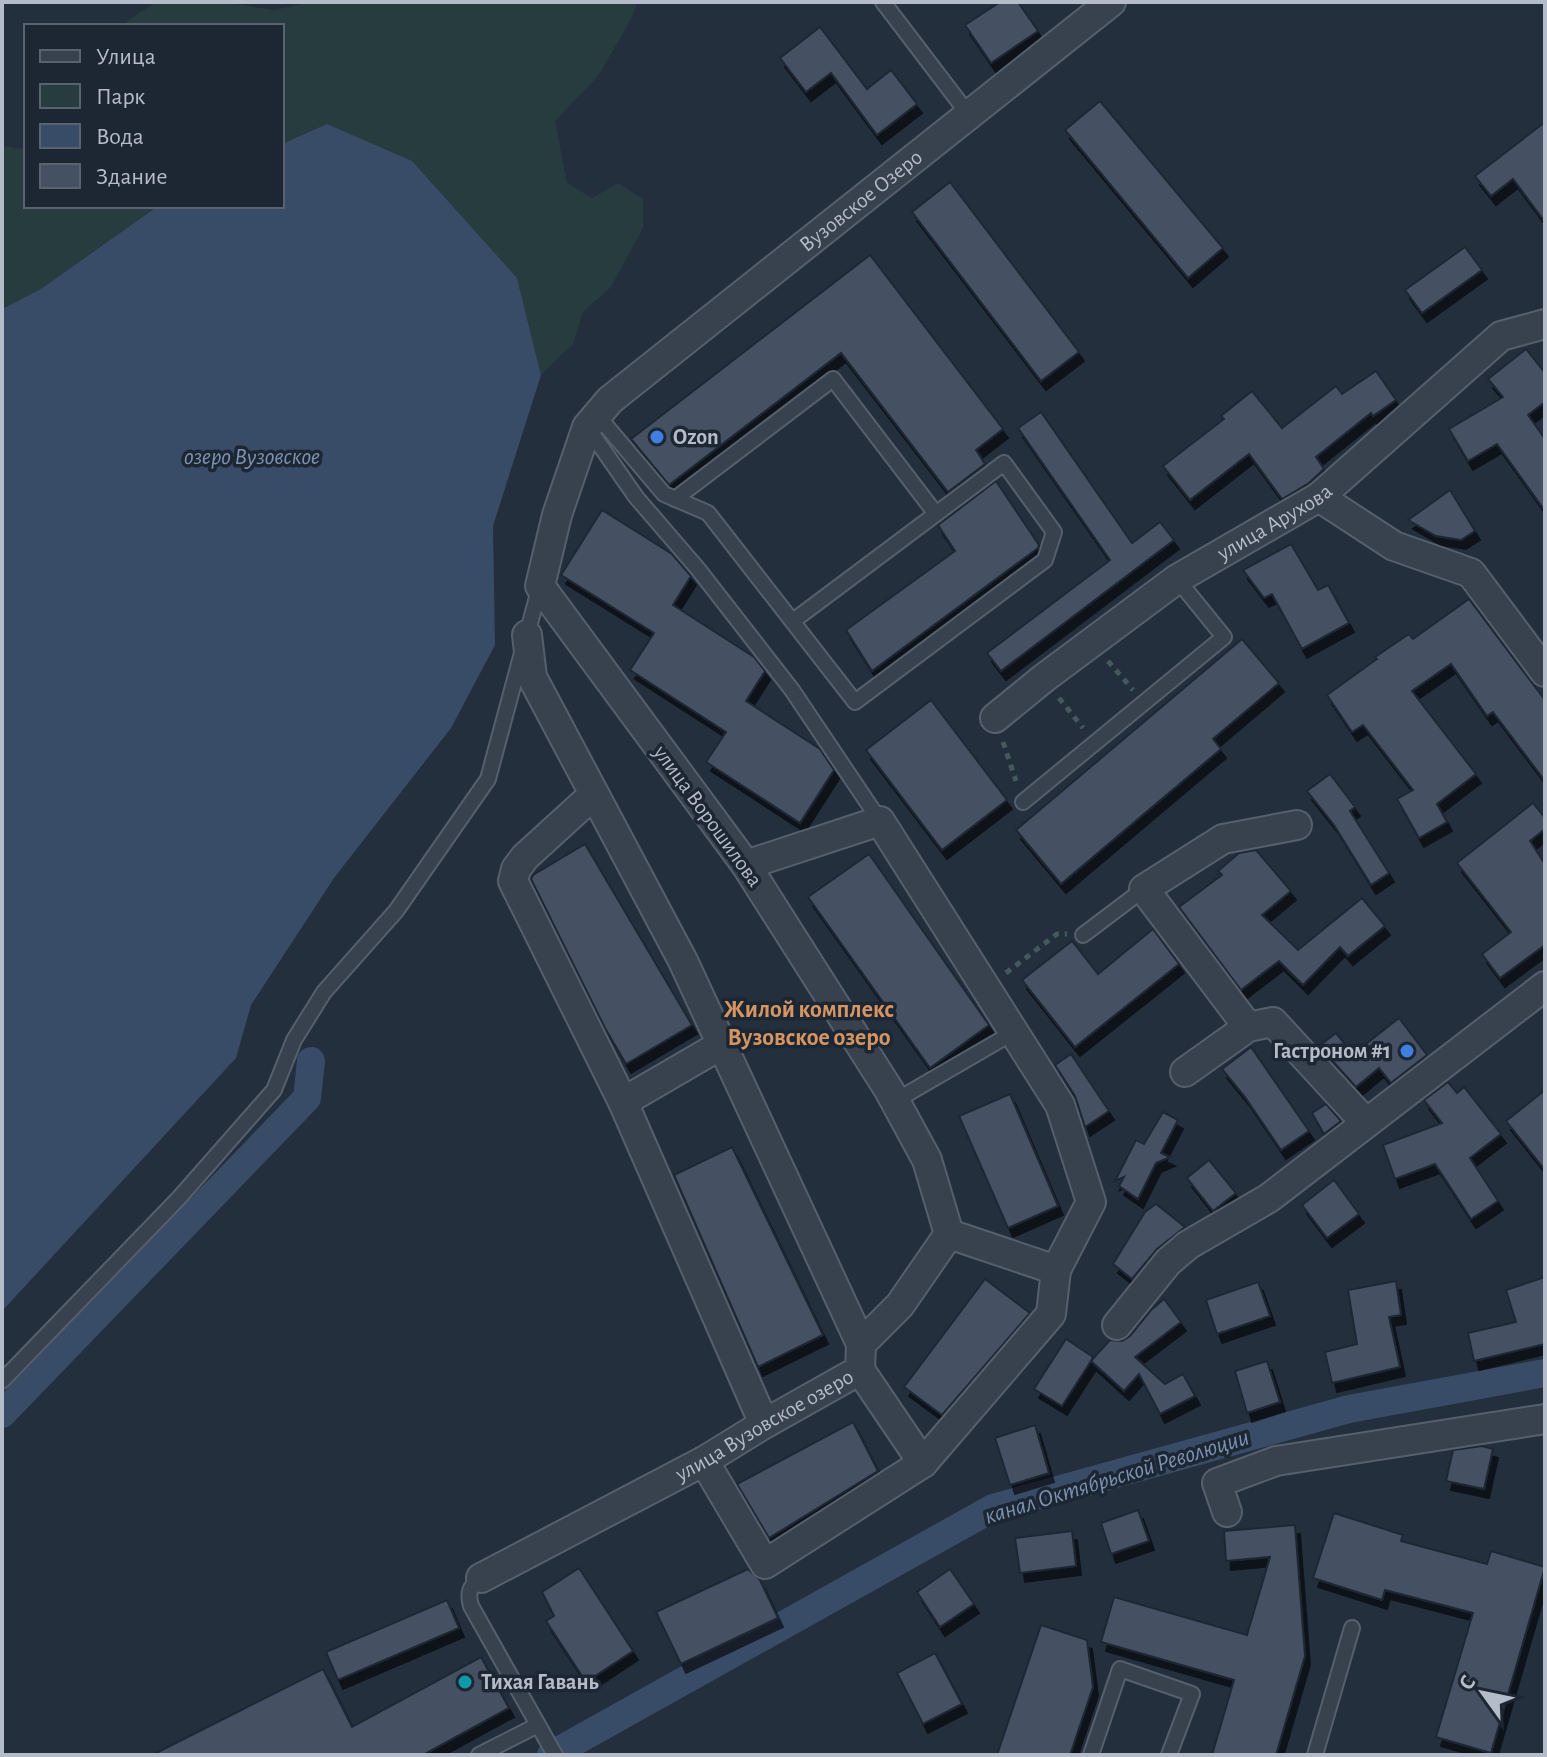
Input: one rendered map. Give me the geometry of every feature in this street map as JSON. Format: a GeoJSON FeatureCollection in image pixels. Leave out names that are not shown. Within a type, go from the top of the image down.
{"type":"FeatureCollection","features":[{"type":"Feature","properties":{"kind":"street","name":"Вузовское Озеро"},"geometry":{"type":"LineString","coordinates":[[598,414],[1111,2]]}},
{"type":"Feature","properties":{"kind":"street","name":"улица Арухова"},"geometry":{"type":"LineString","coordinates":[[995,718],[1177,579],[1319,497],[1501,336],[1545,324]]}},
{"type":"Feature","properties":{"kind":"street"},"geometry":{"type":"LineString","coordinates":[[540,586],[557,515],[598,414]]}},
{"type":"Feature","properties":{"kind":"street"},"geometry":{"type":"LineString","coordinates":[[1319,497],[1394,546],[1471,573],[1545,672]]}},
{"type":"Feature","properties":{"kind":"street","name":"улица Ворошилова"},"geometry":{"type":"LineString","coordinates":[[540,586],[746,865],[895,1101],[927,1160],[949,1234]]}},
{"type":"Feature","properties":{"kind":"street","name":"улица Вузовское озеро"},"geometry":{"type":"LineString","coordinates":[[481,1578],[704,1461],[861,1357],[683,961],[532,677],[527,635]]}},
{"type":"Feature","properties":{"kind":"street"},"geometry":{"type":"LineString","coordinates":[[593,795],[525,857],[516,869],[513,881],[623,1102],[764,1424]]}},
{"type":"Feature","properties":{"kind":"street"},"geometry":{"type":"LineString","coordinates":[[704,1461],[765,1564],[923,1463],[1051,1314],[1056,1270],[1091,1202],[1060,1105],[880,821],[746,865]]}},
{"type":"Feature","properties":{"kind":"street"},"geometry":{"type":"LineString","coordinates":[[1248,1027],[1144,889],[1223,839],[1297,825]]}},
{"type":"Feature","properties":{"kind":"street"},"geometry":{"type":"LineString","coordinates":[[1117,1325],[1168,1262],[1188,1245],[1269,1198],[1545,986]]}},
{"type":"Feature","properties":{"kind":"street"},"geometry":{"type":"LineString","coordinates":[[1185,1072],[1248,1027],[1273,1022],[1366,1123]]}},
{"type":"Feature","properties":{"kind":"street"},"geometry":{"type":"LineString","coordinates":[[623,1102],[721,1045]]}},
{"type":"Feature","properties":{"kind":"street"},"geometry":{"type":"LineString","coordinates":[[923,1463],[861,1357],[949,1234],[1056,1270]]}},
{"type":"Feature","properties":{"kind":"street"},"geometry":{"type":"LineString","coordinates":[[1227,1512],[1217,1483],[1276,1461],[1545,1419]]}},
{"type":"Feature","properties":{"kind":"lane"},"geometry":{"type":"LineString","coordinates":[[883,2],[969,115]]}},
{"type":"Feature","properties":{"kind":"lane"},"geometry":{"type":"LineString","coordinates":[[675,499],[833,379],[936,514]]}},
{"type":"Feature","properties":{"kind":"lane"},"geometry":{"type":"LineString","coordinates":[[598,414],[664,494],[708,513],[855,702],[1045,560],[1054,532],[1004,463],[793,621]]}},
{"type":"Feature","properties":{"kind":"lane"},"geometry":{"type":"LineString","coordinates":[[598,414],[636,497],[698,569],[792,690],[880,821]]}},
{"type":"Feature","properties":{"kind":"lane"},"geometry":{"type":"LineString","coordinates":[[1023,802],[1224,637],[1177,579]]}},
{"type":"Feature","properties":{"kind":"lane"},"geometry":{"type":"LineString","coordinates":[[2,1381],[179,1198],[274,1090],[294,1040],[324,992],[396,911],[488,779],[540,586]]}},
{"type":"Feature","properties":{"kind":"lane"},"geometry":{"type":"LineString","coordinates":[[1083,935],[1144,889]]}},
{"type":"Feature","properties":{"kind":"lane"},"geometry":{"type":"LineString","coordinates":[[895,1101],[1014,1032]]}},
{"type":"Feature","properties":{"kind":"lane"},"geometry":{"type":"LineString","coordinates":[[481,1578],[472,1585],[468,1596],[471,1606],[555,1755]]}},
{"type":"Feature","properties":{"kind":"lane"},"geometry":{"type":"LineString","coordinates":[[1315,1755],[1352,1628]]}},
{"type":"Feature","properties":{"kind":"lane"},"geometry":{"type":"LineString","coordinates":[[1091,1755],[1120,1669],[1192,1694],[1169,1755]]}},
{"type":"Feature","properties":{"kind":"lane"},"geometry":{"type":"LineString","coordinates":[[479,1755],[536,1726]]}},
{"type":"Feature","properties":{"kind":"path"},"geometry":{"type":"LineString","coordinates":[[1092,642],[1144,703]]}},
{"type":"Feature","properties":{"kind":"path"},"geometry":{"type":"LineString","coordinates":[[1044,678],[1095,743]]}},
{"type":"Feature","properties":{"kind":"path"},"geometry":{"type":"LineString","coordinates":[[995,718],[1023,802]]}},
{"type":"Feature","properties":{"kind":"path"},"geometry":{"type":"LineString","coordinates":[[986,989],[1057,934],[1083,935]]}},
{"type":"Feature","properties":{"kind":"green space"},"geometry":{"type":"Polygon","coordinates":[[[156,2],[222,2],[274,10],[312,2],[638,2],[598,76],[555,121],[567,183],[592,198],[618,183],[643,199],[643,228],[611,287],[583,312],[573,344],[541,375],[517,278],[327,124],[284,143],[284,24],[127,24],[156,2]]]}},
{"type":"Feature","properties":{"kind":"green space"},"geometry":{"type":"Polygon","coordinates":[[[2,146],[24,149],[24,208],[155,208],[41,289],[2,309],[2,146]]]}},
{"type":"Feature","properties":{"kind":"water","name":"озеро Вузовское"},"geometry":{"type":"Polygon","coordinates":[[[327,124],[412,161],[517,278],[541,375],[493,526],[495,645],[451,728],[334,878],[251,1005],[236,1058],[2,1311],[2,309],[41,289],[155,208],[284,208],[284,143],[327,124]]]}},
{"type":"Feature","properties":{"kind":"building"},"geometry":{"type":"Polygon","coordinates":[[[1000,2],[1018,2],[1038,31],[991,63],[965,25],[1000,2]]]}},
{"type":"Feature","properties":{"kind":"building"},"geometry":{"type":"Polygon","coordinates":[[[820,27],[867,89],[891,70],[917,104],[877,135],[831,73],[806,92],[780,58],[820,27]]]}},
{"type":"Feature","properties":{"kind":"building"},"geometry":{"type":"Polygon","coordinates":[[[1100,101],[1223,248],[1188,278],[1065,130],[1100,101]]]}},
{"type":"Feature","properties":{"kind":"building"},"geometry":{"type":"Polygon","coordinates":[[[1545,122],[1545,222],[1513,179],[1491,196],[1475,176],[1545,122]]]}},
{"type":"Feature","properties":{"kind":"building"},"geometry":{"type":"Polygon","coordinates":[[[950,182],[1079,352],[1041,381],[912,212],[950,182]]]}},
{"type":"Feature","properties":{"kind":"building"},"geometry":{"type":"Polygon","coordinates":[[[1465,247],[1482,270],[1422,313],[1405,290],[1465,247]]]}},
{"type":"Feature","properties":{"kind":"building"},"geometry":{"type":"Polygon","coordinates":[[[870,255],[1003,429],[976,450],[985,464],[948,492],[841,353],[669,485],[631,439],[870,255]]]}},
{"type":"Feature","properties":{"kind":"building"},"geometry":{"type":"Polygon","coordinates":[[[1526,349],[1545,373],[1545,402],[1528,415],[1545,439],[1545,511],[1497,444],[1468,461],[1449,429],[1503,397],[1488,379],[1526,349]]]}},
{"type":"Feature","properties":{"kind":"building"},"geometry":{"type":"Polygon","coordinates":[[[1376,371],[1396,400],[1373,416],[1371,413],[1316,457],[1324,469],[1309,483],[1282,499],[1249,454],[1190,500],[1163,466],[1224,419],[1221,416],[1252,391],[1282,428],[1336,386],[1342,394],[1376,371]]]}},
{"type":"Feature","properties":{"kind":"building"},"geometry":{"type":"Polygon","coordinates":[[[1041,412],[1132,543],[1160,522],[1174,540],[1001,671],[987,653],[1110,560],[1018,428],[1041,412]]]}},
{"type":"Feature","properties":{"kind":"building"},"geometry":{"type":"Polygon","coordinates":[[[996,481],[1039,545],[1038,548],[872,671],[846,630],[955,551],[938,525],[996,481]]]}},
{"type":"Feature","properties":{"kind":"building"},"geometry":{"type":"Polygon","coordinates":[[[1450,490],[1475,531],[1461,540],[1436,536],[1408,520],[1450,490]]]}},
{"type":"Feature","properties":{"kind":"building"},"geometry":{"type":"Polygon","coordinates":[[[602,510],[672,554],[691,576],[673,605],[754,657],[765,671],[746,701],[820,749],[834,770],[800,823],[706,762],[726,732],[630,670],[654,633],[561,575],[602,510]]]}},
{"type":"Feature","properties":{"kind":"building"},"geometry":{"type":"Polygon","coordinates":[[[1291,544],[1318,590],[1328,585],[1349,623],[1302,649],[1272,594],[1264,598],[1243,570],[1291,544]]]}},
{"type":"Feature","properties":{"kind":"building"},"geometry":{"type":"Polygon","coordinates":[[[1469,599],[1545,700],[1545,781],[1493,712],[1487,716],[1451,664],[1412,691],[1476,774],[1437,804],[1447,822],[1419,838],[1397,799],[1413,790],[1363,725],[1352,732],[1327,695],[1409,634],[1413,639],[1469,599]]]}},
{"type":"Feature","properties":{"kind":"building"},"geometry":{"type":"Polygon","coordinates":[[[1242,639],[1279,683],[1213,739],[1221,749],[1061,884],[1016,830],[1242,639]]]}},
{"type":"Feature","properties":{"kind":"building"},"geometry":{"type":"Polygon","coordinates":[[[931,700],[1007,800],[942,850],[866,750],[931,700]]]}},
{"type":"Feature","properties":{"kind":"building"},"geometry":{"type":"Polygon","coordinates":[[[1330,774],[1355,807],[1350,811],[1389,873],[1371,885],[1334,825],[1307,791],[1330,774]]]}},
{"type":"Feature","properties":{"kind":"building"},"geometry":{"type":"Polygon","coordinates":[[[1533,803],[1545,818],[1545,829],[1530,841],[1545,864],[1545,945],[1500,978],[1482,954],[1511,932],[1457,863],[1533,803]]]}},
{"type":"Feature","properties":{"kind":"building"},"geometry":{"type":"Polygon","coordinates":[[[585,844],[692,1025],[626,1064],[531,879],[585,844]]]}},
{"type":"Feature","properties":{"kind":"building"},"geometry":{"type":"Polygon","coordinates":[[[1256,850],[1291,891],[1262,915],[1298,950],[1362,898],[1385,926],[1348,956],[1340,947],[1303,985],[1279,961],[1241,990],[1179,907],[1222,875],[1218,871],[1239,853],[1256,850]]]}},
{"type":"Feature","properties":{"kind":"building"},"geometry":{"type":"Polygon","coordinates":[[[869,854],[989,1025],[930,1068],[808,897],[869,854]]]}},
{"type":"Feature","properties":{"kind":"building"},"geometry":{"type":"Polygon","coordinates":[[[1153,929],[1179,964],[1075,1047],[1022,980],[1072,941],[1098,974],[1153,929]]]}},
{"type":"Feature","properties":{"kind":"building"},"geometry":{"type":"Polygon","coordinates":[[[1399,1018],[1427,1055],[1391,1083],[1379,1068],[1356,1087],[1319,1046],[1336,1033],[1353,1054],[1399,1018]]]}},
{"type":"Feature","properties":{"kind":"building"},"geometry":{"type":"Polygon","coordinates":[[[1251,1047],[1309,1131],[1281,1150],[1222,1069],[1251,1047]]]}},
{"type":"Feature","properties":{"kind":"building"},"geometry":{"type":"Polygon","coordinates":[[[1071,1054],[1109,1111],[1085,1127],[1075,1096],[1055,1065],[1071,1054]]]}},
{"type":"Feature","properties":{"kind":"building"},"geometry":{"type":"Polygon","coordinates":[[[1448,1082],[1457,1093],[1464,1087],[1501,1134],[1470,1158],[1498,1201],[1471,1219],[1435,1164],[1395,1179],[1383,1145],[1442,1123],[1424,1100],[1448,1082]]]}},
{"type":"Feature","properties":{"kind":"building"},"geometry":{"type":"Polygon","coordinates":[[[1545,1090],[1545,1170],[1506,1121],[1545,1090]]]}},
{"type":"Feature","properties":{"kind":"building"},"geometry":{"type":"Polygon","coordinates":[[[1010,1094],[1058,1206],[1008,1228],[959,1116],[1010,1094]]]}},
{"type":"Feature","properties":{"kind":"building"},"geometry":{"type":"Polygon","coordinates":[[[1326,1104],[1341,1121],[1324,1134],[1312,1113],[1326,1104]]]}},
{"type":"Feature","properties":{"kind":"building"},"geometry":{"type":"Polygon","coordinates":[[[1163,1112],[1178,1120],[1161,1153],[1170,1157],[1156,1163],[1138,1199],[1119,1186],[1124,1177],[1115,1181],[1136,1140],[1144,1144],[1163,1112]]]}},
{"type":"Feature","properties":{"kind":"building"},"geometry":{"type":"Polygon","coordinates":[[[732,1147],[823,1335],[758,1367],[674,1175],[732,1147]]]}},
{"type":"Feature","properties":{"kind":"building"},"geometry":{"type":"Polygon","coordinates":[[[1209,1160],[1236,1193],[1213,1211],[1187,1178],[1209,1160]]]}},
{"type":"Feature","properties":{"kind":"building"},"geometry":{"type":"Polygon","coordinates":[[[1334,1180],[1359,1214],[1327,1238],[1302,1205],[1334,1180]]]}},
{"type":"Feature","properties":{"kind":"building"},"geometry":{"type":"Polygon","coordinates":[[[1156,1204],[1185,1227],[1157,1249],[1132,1279],[1113,1264],[1145,1212],[1156,1204]]]}},
{"type":"Feature","properties":{"kind":"building"},"geometry":{"type":"Polygon","coordinates":[[[1545,1277],[1545,1344],[1474,1361],[1468,1333],[1516,1322],[1506,1290],[1545,1277]]]}},
{"type":"Feature","properties":{"kind":"building"},"geometry":{"type":"Polygon","coordinates":[[[985,1279],[1030,1313],[942,1415],[904,1387],[985,1279]]]}},
{"type":"Feature","properties":{"kind":"building"},"geometry":{"type":"Polygon","coordinates":[[[1396,1281],[1401,1315],[1389,1317],[1400,1367],[1332,1383],[1325,1352],[1357,1344],[1348,1290],[1396,1281]]]}},
{"type":"Feature","properties":{"kind":"building"},"geometry":{"type":"Polygon","coordinates":[[[1258,1282],[1270,1316],[1217,1334],[1206,1300],[1258,1282]]]}},
{"type":"Feature","properties":{"kind":"building"},"geometry":{"type":"Polygon","coordinates":[[[1164,1299],[1181,1322],[1135,1357],[1165,1384],[1183,1374],[1195,1396],[1160,1414],[1139,1374],[1124,1391],[1091,1361],[1110,1340],[1122,1341],[1130,1336],[1164,1299]]]}},
{"type":"Feature","properties":{"kind":"building"},"geometry":{"type":"Polygon","coordinates":[[[1066,1339],[1093,1357],[1062,1406],[1034,1389],[1066,1339]]]}},
{"type":"Feature","properties":{"kind":"building"},"geometry":{"type":"Polygon","coordinates":[[[1267,1361],[1280,1402],[1247,1413],[1235,1371],[1267,1361]]]}},
{"type":"Feature","properties":{"kind":"building"},"geometry":{"type":"Polygon","coordinates":[[[853,1422],[878,1471],[769,1538],[737,1484],[853,1422]]]}},
{"type":"Feature","properties":{"kind":"building"},"geometry":{"type":"Polygon","coordinates":[[[1035,1425],[1049,1473],[1010,1485],[995,1438],[1035,1425]]]}},
{"type":"Feature","properties":{"kind":"building"},"geometry":{"type":"Polygon","coordinates":[[[1482,1446],[1493,1449],[1484,1489],[1446,1481],[1453,1450],[1482,1446]]]}},
{"type":"Feature","properties":{"kind":"building"},"geometry":{"type":"Polygon","coordinates":[[[1138,1510],[1149,1541],[1111,1554],[1101,1523],[1138,1510]]]}},
{"type":"Feature","properties":{"kind":"building"},"geometry":{"type":"Polygon","coordinates":[[[1334,1513],[1403,1535],[1401,1541],[1487,1564],[1491,1551],[1545,1567],[1491,1753],[1436,1737],[1473,1613],[1385,1590],[1382,1600],[1313,1578],[1334,1513]]]}},
{"type":"Feature","properties":{"kind":"building"},"geometry":{"type":"Polygon","coordinates":[[[1295,1525],[1305,1656],[1276,1755],[1212,1755],[1234,1680],[1101,1642],[1114,1597],[1247,1635],[1270,1557],[1226,1561],[1224,1531],[1295,1525]]]}},
{"type":"Feature","properties":{"kind":"building"},"geometry":{"type":"Polygon","coordinates":[[[1072,1531],[1076,1566],[1020,1573],[1015,1538],[1072,1531]]]}},
{"type":"Feature","properties":{"kind":"building"},"geometry":{"type":"Polygon","coordinates":[[[579,1568],[633,1651],[586,1682],[546,1621],[554,1616],[542,1592],[579,1568]]]}},
{"type":"Feature","properties":{"kind":"building"},"geometry":{"type":"Polygon","coordinates":[[[748,1569],[760,1580],[778,1618],[681,1664],[656,1612],[748,1569]]]}},
{"type":"Feature","properties":{"kind":"building"},"geometry":{"type":"Polygon","coordinates":[[[950,1569],[974,1604],[940,1627],[917,1592],[950,1569]]]}},
{"type":"Feature","properties":{"kind":"building"},"geometry":{"type":"Polygon","coordinates":[[[447,1600],[459,1628],[338,1680],[326,1652],[447,1600]]]}},
{"type":"Feature","properties":{"kind":"building"},"geometry":{"type":"Polygon","coordinates":[[[1041,1625],[1087,1640],[1093,1687],[1070,1755],[997,1755],[1041,1625]]]}},
{"type":"Feature","properties":{"kind":"building"},"geometry":{"type":"Polygon","coordinates":[[[935,1653],[962,1704],[923,1724],[897,1673],[935,1653]]]}},
{"type":"Feature","properties":{"kind":"building"},"geometry":{"type":"Polygon","coordinates":[[[481,1657],[509,1708],[423,1755],[152,1755],[323,1669],[352,1727],[481,1657]]]}},
{"type":"Feature","properties":{"kind":"waterway"},"geometry":{"type":"LineString","coordinates":[[2,1414],[307,1098],[311,1061]]}},
{"type":"Feature","properties":{"kind":"waterway","name":"канал Октябрьской Революции"},"geometry":{"type":"LineString","coordinates":[[551,1755],[993,1508],[1349,1409],[1545,1373]]}},
{"type":"Feature","properties":{"kind":"place","name":"Ozon"},"geometry":{"type":"Point","coordinates":[657,437]}},
{"type":"Feature","properties":{"kind":"place","name":"Гастроном #1"},"geometry":{"type":"Point","coordinates":[1407,1051]}},
{"type":"Feature","properties":{"kind":"place","name":"Тихая Гавань"},"geometry":{"type":"Point","coordinates":[465,1682]}},
{"type":"Feature","properties":{"kind":"district","name":"Жилой комплекс Вузовское озеро"},"geometry":{"type":"Point","coordinates":[809,1024]}}]}
